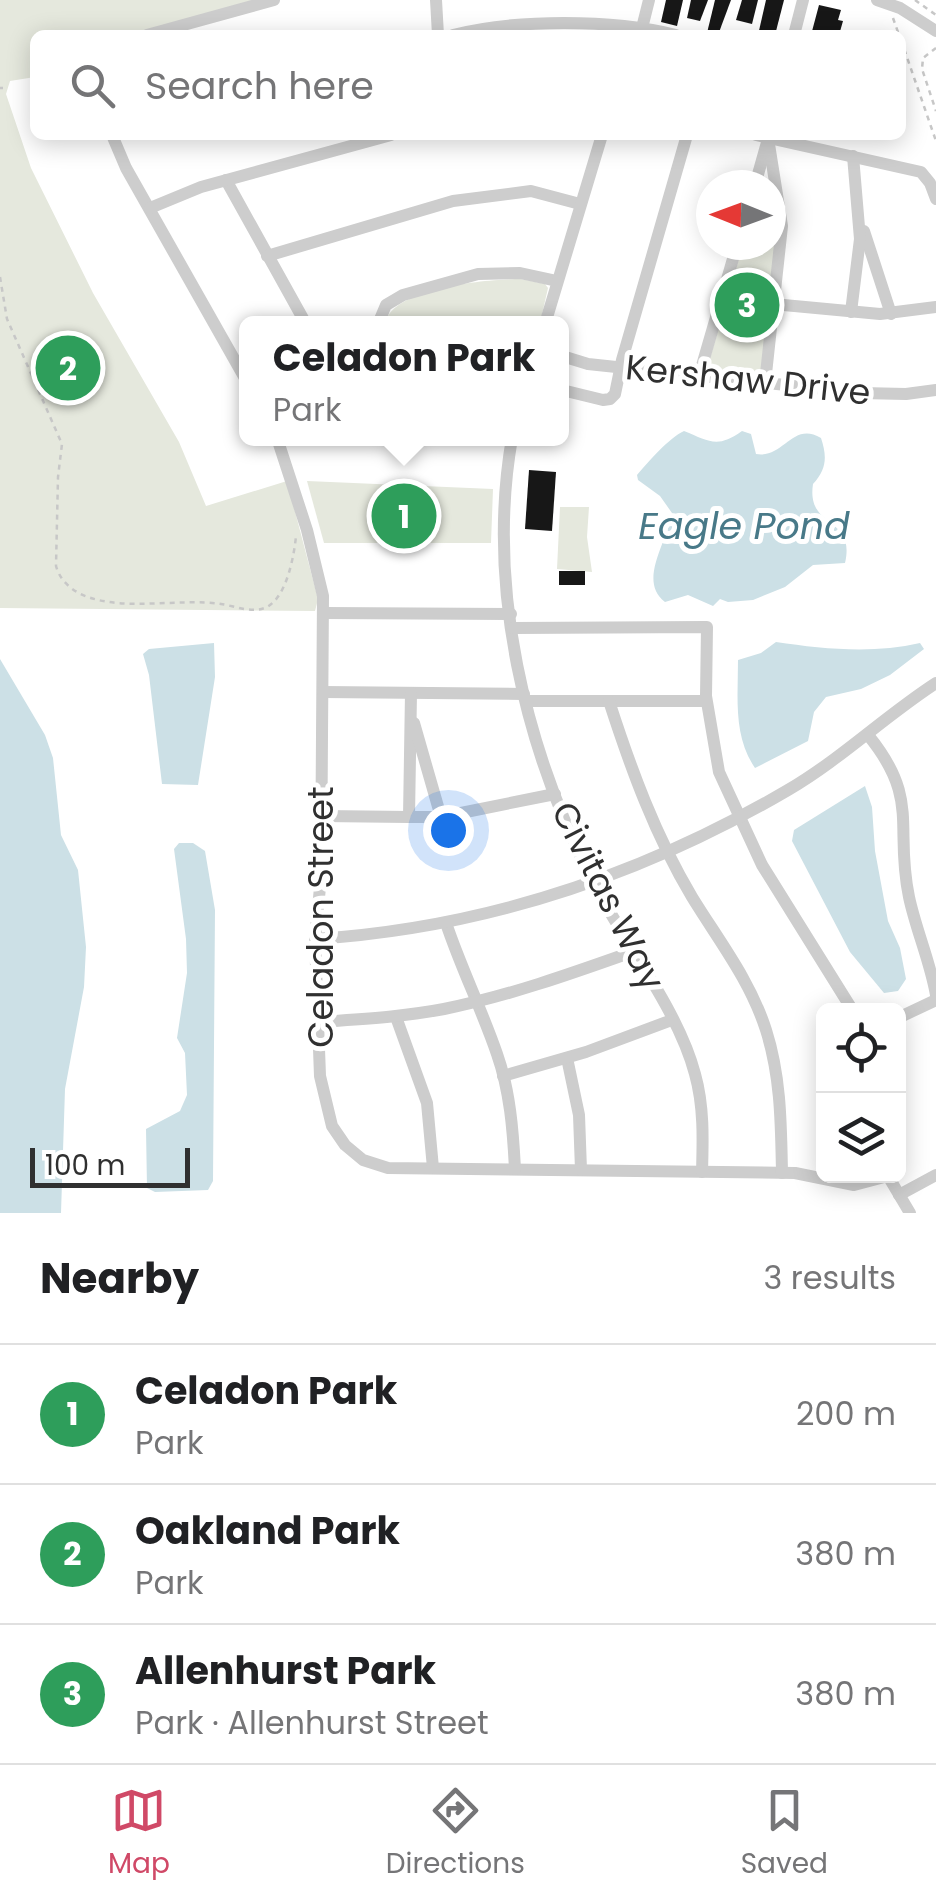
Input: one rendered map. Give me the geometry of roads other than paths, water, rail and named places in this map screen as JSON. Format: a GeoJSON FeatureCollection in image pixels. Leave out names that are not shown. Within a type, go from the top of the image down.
{"type":"FeatureCollection","features":[{"type":"Feature","properties":{"kind":"street"},"geometry":{"type":"LineString","coordinates":[[165,30],[274,0]]}},
{"type":"Feature","properties":{"kind":"street"},"geometry":{"type":"LineString","coordinates":[[436,0],[438,30]]}},
{"type":"Feature","properties":{"kind":"street"},"geometry":{"type":"LineString","coordinates":[[641,30],[649,0]]}},
{"type":"Feature","properties":{"kind":"street"},"geometry":{"type":"LineString","coordinates":[[795,30],[803,0]]}},
{"type":"Feature","properties":{"kind":"street"},"geometry":{"type":"LineString","coordinates":[[877,0],[900,8],[936,31]]}},
{"type":"Feature","properties":{"kind":"street"},"geometry":{"type":"LineString","coordinates":[[478,30],[498,26],[612,30]]}},
{"type":"Feature","properties":{"kind":"street"},"geometry":{"type":"LineString","coordinates":[[114,140],[126,168],[239,355]]}},
{"type":"Feature","properties":{"kind":"street"},"geometry":{"type":"LineString","coordinates":[[150,208],[178,194],[374,140]]}},
{"type":"Feature","properties":{"kind":"street"},"geometry":{"type":"LineString","coordinates":[[547,316],[600,140]]}},
{"type":"Feature","properties":{"kind":"street"},"geometry":{"type":"LineString","coordinates":[[569,391],[610,400],[615,394],[686,140]]}},
{"type":"Feature","properties":{"kind":"street"},"geometry":{"type":"LineString","coordinates":[[758,170],[764,140]]}},
{"type":"Feature","properties":{"kind":"street"},"geometry":{"type":"LineString","coordinates":[[765,383],[782,226],[766,140]]}},
{"type":"Feature","properties":{"kind":"street"},"geometry":{"type":"LineString","coordinates":[[783,140],[921,172],[930,182],[936,199]]}},
{"type":"Feature","properties":{"kind":"street"},"geometry":{"type":"LineString","coordinates":[[852,312],[860,220],[854,156]]}},
{"type":"Feature","properties":{"kind":"street"},"geometry":{"type":"LineString","coordinates":[[226,180],[301,316]]}},
{"type":"Feature","properties":{"kind":"street"},"geometry":{"type":"LineString","coordinates":[[267,256],[454,201],[530,192],[580,204]]}},
{"type":"Feature","properties":{"kind":"street"},"geometry":{"type":"LineString","coordinates":[[860,220],[891,314]]}},
{"type":"Feature","properties":{"kind":"street"},"geometry":{"type":"LineString","coordinates":[[700,376],[734,260]]}},
{"type":"Feature","properties":{"kind":"street"},"geometry":{"type":"LineString","coordinates":[[381,316],[386,305],[403,294],[478,274],[520,273],[558,282]]}},
{"type":"Feature","properties":{"kind":"street"},"geometry":{"type":"LineString","coordinates":[[774,304],[891,314],[936,307]]}},
{"type":"Feature","properties":{"kind":"street","name":"Kershaw Drive"},"geometry":{"type":"LineString","coordinates":[[569,358],[620,368],[860,393],[936,390]]}},
{"type":"Feature","properties":{"kind":"street","name":"Celadon Street"},"geometry":{"type":"LineString","coordinates":[[280,446],[308,530],[323,596],[321,877],[314,939],[324,1098],[332,1126],[344,1145],[363,1160],[388,1168],[782,1173],[816,1179]]}},
{"type":"Feature","properties":{"kind":"street","name":"Civitas Way"},"geometry":{"type":"LineString","coordinates":[[511,446],[503,509],[504,564],[525,698],[555,794],[593,882],[686,1046],[698,1089],[702,1172]]}},
{"type":"Feature","properties":{"kind":"street"},"geometry":{"type":"LineString","coordinates":[[324,613],[511,614]]}},
{"type":"Feature","properties":{"kind":"street"},"geometry":{"type":"LineString","coordinates":[[514,628],[707,627],[706,700],[720,772],[762,865],[849,1003]]}},
{"type":"Feature","properties":{"kind":"street"},"geometry":{"type":"LineString","coordinates":[[314,939],[388,934],[446,924],[593,882],[789,790],[932,686],[936,702]]}},
{"type":"Feature","properties":{"kind":"street"},"geometry":{"type":"LineString","coordinates":[[323,692],[609,701],[706,700]]}},
{"type":"Feature","properties":{"kind":"street"},"geometry":{"type":"LineString","coordinates":[[409,817],[410,693]]}},
{"type":"Feature","properties":{"kind":"street"},"geometry":{"type":"LineString","coordinates":[[609,701],[666,850],[751,989],[767,1032],[779,1082],[782,1173]]}},
{"type":"Feature","properties":{"kind":"street"},"geometry":{"type":"LineString","coordinates":[[410,718],[442,816]]}},
{"type":"Feature","properties":{"kind":"street"},"geometry":{"type":"LineString","coordinates":[[868,734],[888,760],[904,808],[909,896],[929,958],[936,997],[906,1014]]}},
{"type":"Feature","properties":{"kind":"street"},"geometry":{"type":"LineString","coordinates":[[322,816],[442,816],[555,794]]}},
{"type":"Feature","properties":{"kind":"street"},"geometry":{"type":"LineString","coordinates":[[446,924],[503,1076],[513,1128],[515,1168]]}},
{"type":"Feature","properties":{"kind":"street"},"geometry":{"type":"LineString","coordinates":[[320,1022],[396,1017],[475,1002],[632,952]]}},
{"type":"Feature","properties":{"kind":"street"},"geometry":{"type":"LineString","coordinates":[[396,1017],[427,1103],[433,1168]]}},
{"type":"Feature","properties":{"kind":"street"},"geometry":{"type":"LineString","coordinates":[[503,1076],[567,1058],[672,1020]]}},
{"type":"Feature","properties":{"kind":"street"},"geometry":{"type":"LineString","coordinates":[[567,1058],[579,1114],[582,1170]]}},
{"type":"Feature","properties":{"kind":"street"},"geometry":{"type":"LineString","coordinates":[[899,1195],[936,1175]]}},
{"type":"Feature","properties":{"kind":"street"},"geometry":{"type":"LineString","coordinates":[[892,1183],[910,1213]]}},
{"type":"Feature","properties":{"kind":"water","name":"Eagle Pond"},"geometry":{"type":"Polygon","coordinates":[[[684,431],[719,442],[742,431],[751,434],[756,454],[774,451],[803,434],[821,438],[824,462],[813,484],[813,499],[823,517],[844,537],[845,563],[813,565],[785,587],[753,600],[720,599],[713,606],[688,595],[665,602],[657,593],[654,572],[672,513],[637,475],[684,431]]]}},
{"type":"Feature","properties":{"kind":"water"},"geometry":{"type":"Polygon","coordinates":[[[776,642],[848,649],[920,643],[924,649],[890,675],[861,689],[826,697],[814,712],[808,741],[755,768],[740,730],[738,660],[761,653],[776,642]]]}},
{"type":"Feature","properties":{"kind":"water"},"geometry":{"type":"Polygon","coordinates":[[[214,643],[215,677],[198,785],[162,784],[143,654],[149,649],[214,643]]]}},
{"type":"Feature","properties":{"kind":"water"},"geometry":{"type":"Polygon","coordinates":[[[0,659],[45,735],[53,758],[61,835],[78,870],[86,947],[84,987],[65,1089],[61,1213],[0,1213],[0,659]]]}},
{"type":"Feature","properties":{"kind":"water"},"geometry":{"type":"Polygon","coordinates":[[[865,786],[872,807],[875,851],[888,921],[900,948],[906,979],[898,991],[884,993],[850,952],[792,841],[794,830],[865,786]]]}},
{"type":"Feature","properties":{"kind":"water"},"geometry":{"type":"Polygon","coordinates":[[[179,843],[193,843],[205,851],[215,910],[213,1181],[208,1190],[155,1192],[147,1188],[146,1129],[180,1111],[187,1095],[185,1053],[177,1038],[187,973],[174,849],[179,843]]]}},
{"type":"Feature","properties":{"kind":"place","name":"Allenhurst Park"},"geometry":{"type":"Point","coordinates":[747,305]}},
{"type":"Feature","properties":{"kind":"place","name":"Oakland Park"},"geometry":{"type":"Point","coordinates":[68,368]}},
{"type":"Feature","properties":{"kind":"place","name":"Celadon Park"},"geometry":{"type":"Point","coordinates":[404,516]}}]}
